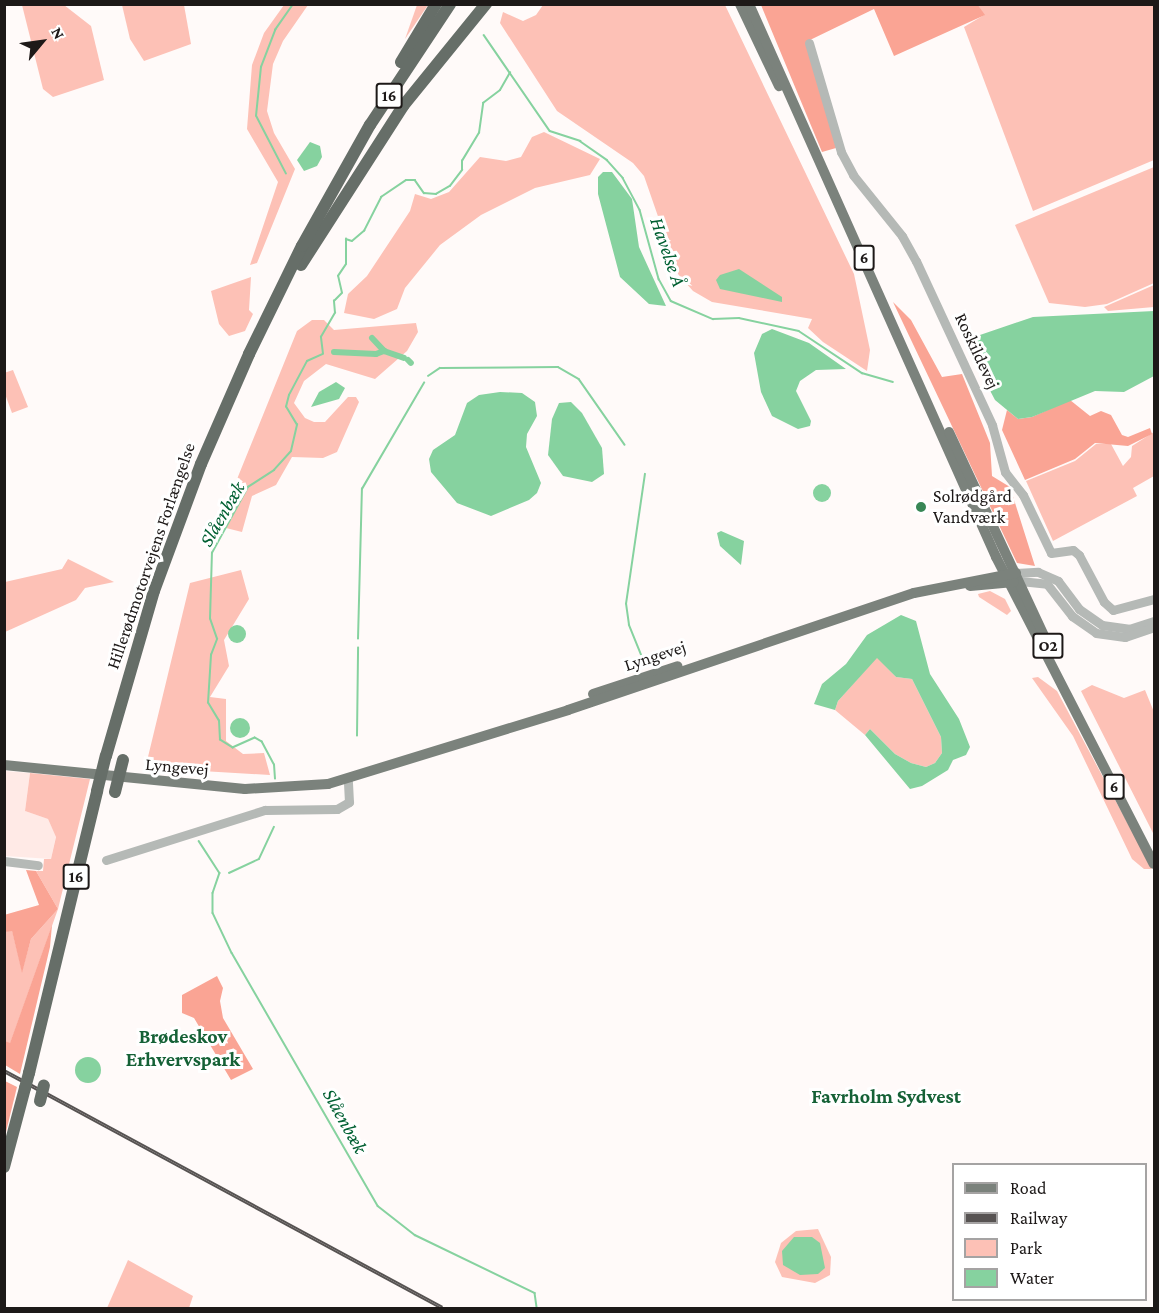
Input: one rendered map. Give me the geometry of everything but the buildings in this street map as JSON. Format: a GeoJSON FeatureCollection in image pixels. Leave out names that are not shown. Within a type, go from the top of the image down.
{"type":"FeatureCollection","features":[{"type":"Feature","properties":{"kind":"highway"},"geometry":{"type":"LineString","coordinates":[[333,191],[346,153],[436,4]]}},
{"type":"Feature","properties":{"kind":"highway","name":"Hillerødmotorvejens Forlængelse"},"geometry":{"type":"LineString","coordinates":[[4,1167],[106,756],[154,591],[201,464],[281,288],[333,191],[370,125],[450,4]]}},
{"type":"Feature","properties":{"kind":"highway"},"geometry":{"type":"LineString","coordinates":[[281,288],[300,267],[403,106],[486,4]]}},
{"type":"Feature","properties":{"kind":"highway"},"geometry":{"type":"LineString","coordinates":[[116,792],[123,760]]}},
{"type":"Feature","properties":{"kind":"highway"},"geometry":{"type":"LineString","coordinates":[[40,1101],[44,1086]]}},
{"type":"Feature","properties":{"kind":"main road","name":"6"},"geometry":{"type":"LineString","coordinates":[[740,4],[811,144]]}},
{"type":"Feature","properties":{"kind":"main road","name":"6"},"geometry":{"type":"LineString","coordinates":[[749,4],[916,372],[962,479],[1155,864]]}},
{"type":"Feature","properties":{"kind":"main road"},"geometry":{"type":"LineString","coordinates":[[916,372],[1012,578]]}},
{"type":"Feature","properties":{"kind":"main road","name":"Lyngevej"},"geometry":{"type":"LineString","coordinates":[[4,765],[245,789],[286,789],[348,780],[901,598],[1012,578]]}},
{"type":"Feature","properties":{"kind":"main road","name":"O2"},"geometry":{"type":"LineString","coordinates":[[1012,578],[1051,651],[1076,710]]}},
{"type":"Feature","properties":{"kind":"street","name":"Roskildevej"},"geometry":{"type":"LineString","coordinates":[[809,43],[841,152],[852,175],[902,236],[916,261],[992,425],[1005,472],[1023,495],[1051,553],[1073,550],[1104,602],[1113,610],[1155,599]]}},
{"type":"Feature","properties":{"kind":"street"},"geometry":{"type":"LineString","coordinates":[[1012,578],[1038,572],[1058,581],[1079,609],[1102,625],[1129,629],[1155,621]]}},
{"type":"Feature","properties":{"kind":"street"},"geometry":{"type":"LineString","coordinates":[[1012,578],[1047,584],[1072,616],[1096,633],[1125,637],[1155,627]]}},
{"type":"Feature","properties":{"kind":"street"},"geometry":{"type":"LineString","coordinates":[[106,860],[265,810],[337,809],[349,802],[348,780]]}},
{"type":"Feature","properties":{"kind":"street"},"geometry":{"type":"LineString","coordinates":[[4,861],[38,865]]}},
{"type":"Feature","properties":{"kind":"shaded area"},"geometry":{"type":"Polygon","coordinates":[[[761,5],[978,5],[985,15],[894,56],[874,9],[810,40],[836,148],[822,152],[761,5]]]}},
{"type":"Feature","properties":{"kind":"shaded area"},"geometry":{"type":"Polygon","coordinates":[[[893,302],[911,320],[942,377],[962,374],[990,443],[992,476],[1010,487],[1035,566],[1017,563],[893,302]]]}},
{"type":"Feature","properties":{"kind":"shaded area"},"geometry":{"type":"Polygon","coordinates":[[[1070,400],[1090,416],[1101,411],[1111,415],[1122,435],[1128,437],[1150,428],[1152,434],[1128,446],[1095,443],[1075,459],[1025,480],[1002,430],[1007,410],[1018,419],[1032,417],[1070,400]]]}},
{"type":"Feature","properties":{"kind":"shaded area"},"geometry":{"type":"Polygon","coordinates":[[[5,771],[30,773],[25,811],[48,819],[56,836],[51,859],[5,856],[5,771]]]}},
{"type":"Feature","properties":{"kind":"shaded area"},"geometry":{"type":"Polygon","coordinates":[[[26,870],[36,871],[58,909],[31,939],[22,973],[12,931],[5,932],[4,915],[39,905],[26,870]]]}},
{"type":"Feature","properties":{"kind":"shaded area"},"geometry":{"type":"Polygon","coordinates":[[[52,925],[50,947],[20,1074],[5,1065],[5,1041],[10,1043],[52,925]]]}},
{"type":"Feature","properties":{"kind":"shaded area"},"geometry":{"type":"Polygon","coordinates":[[[217,976],[223,988],[220,1001],[223,1018],[253,1069],[231,1080],[194,1018],[182,1013],[182,995],[217,976]]]}},
{"type":"Feature","properties":{"kind":"shaded area"},"geometry":{"type":"Polygon","coordinates":[[[5,1081],[17,1087],[5,1136],[5,1081]]]}},
{"type":"Feature","properties":{"kind":"green space"},"geometry":{"type":"Polygon","coordinates":[[[22,5],[64,5],[91,26],[104,80],[53,97],[43,89],[22,5]]]}},
{"type":"Feature","properties":{"kind":"green space"},"geometry":{"type":"Polygon","coordinates":[[[122,5],[184,5],[191,44],[144,61],[130,39],[122,5]]]}},
{"type":"Feature","properties":{"kind":"green space"},"geometry":{"type":"Polygon","coordinates":[[[284,5],[308,5],[283,41],[273,64],[267,111],[274,133],[295,169],[257,263],[250,265],[278,182],[247,129],[252,65],[264,33],[284,5]]]}},
{"type":"Feature","properties":{"kind":"green space"},"geometry":{"type":"Polygon","coordinates":[[[417,5],[428,5],[405,39],[417,5]]]}},
{"type":"Feature","properties":{"kind":"green space"},"geometry":{"type":"Polygon","coordinates":[[[543,5],[725,5],[854,274],[870,350],[867,371],[823,342],[808,328],[812,319],[712,302],[693,291],[678,274],[644,176],[633,163],[557,111],[500,23],[503,12],[523,21],[536,15],[543,5]]]}},
{"type":"Feature","properties":{"kind":"green space"},"geometry":{"type":"Polygon","coordinates":[[[978,5],[1154,5],[1154,160],[1033,211],[964,27],[984,15],[978,5]]]}},
{"type":"Feature","properties":{"kind":"green space"},"geometry":{"type":"Polygon","coordinates":[[[544,132],[600,159],[590,175],[535,188],[481,215],[440,245],[405,288],[397,309],[374,319],[344,313],[348,294],[367,276],[410,211],[415,194],[431,199],[449,192],[480,157],[506,161],[521,157],[532,137],[544,132]]]}},
{"type":"Feature","properties":{"kind":"green space"},"geometry":{"type":"Polygon","coordinates":[[[1154,167],[1154,283],[1107,304],[1085,307],[1049,303],[1015,225],[1154,167]]]}},
{"type":"Feature","properties":{"kind":"green space"},"geometry":{"type":"Polygon","coordinates":[[[251,277],[249,310],[253,314],[245,331],[229,336],[219,324],[211,291],[251,277]]]}},
{"type":"Feature","properties":{"kind":"green space"},"geometry":{"type":"Polygon","coordinates":[[[1154,285],[1154,307],[1108,311],[1104,307],[1154,285]]]}},
{"type":"Feature","properties":{"kind":"green space"},"geometry":{"type":"Polygon","coordinates":[[[312,320],[324,320],[334,330],[416,323],[418,332],[407,351],[375,379],[326,364],[304,381],[294,403],[305,418],[314,422],[325,422],[348,397],[356,397],[359,402],[337,452],[323,458],[292,457],[276,485],[252,496],[242,532],[218,526],[297,331],[312,320]]]}},
{"type":"Feature","properties":{"kind":"green space"},"geometry":{"type":"Polygon","coordinates":[[[13,370],[28,407],[12,413],[5,394],[4,373],[13,370]]]}},
{"type":"Feature","properties":{"kind":"green space"},"geometry":{"type":"Polygon","coordinates":[[[1154,432],[1154,476],[1133,488],[1137,496],[1053,541],[1026,481],[1075,461],[1096,444],[1111,444],[1123,466],[1131,457],[1132,446],[1154,432]]]}},
{"type":"Feature","properties":{"kind":"green space"},"geometry":{"type":"Polygon","coordinates":[[[68,559],[114,582],[85,588],[76,600],[5,632],[5,582],[62,569],[68,559]]]}},
{"type":"Feature","properties":{"kind":"green space"},"geometry":{"type":"Polygon","coordinates":[[[241,570],[249,599],[224,640],[229,666],[210,697],[226,699],[226,741],[243,754],[264,753],[270,775],[185,770],[147,761],[190,583],[241,570]]]}},
{"type":"Feature","properties":{"kind":"green space"},"geometry":{"type":"Polygon","coordinates":[[[990,591],[1005,599],[1011,611],[1007,615],[979,597],[978,594],[990,591]]]}},
{"type":"Feature","properties":{"kind":"green space"},"geometry":{"type":"Polygon","coordinates":[[[877,657],[896,677],[912,679],[941,737],[942,753],[935,763],[926,767],[911,763],[895,754],[870,729],[865,735],[835,710],[838,701],[877,657]]]}},
{"type":"Feature","properties":{"kind":"green space"},"geometry":{"type":"Polygon","coordinates":[[[1038,677],[1057,691],[1152,869],[1144,869],[1132,859],[1073,736],[1032,678],[1038,677]]]}},
{"type":"Feature","properties":{"kind":"green space"},"geometry":{"type":"Polygon","coordinates":[[[1092,685],[1124,698],[1145,690],[1154,712],[1154,835],[1081,691],[1092,685]]]}},
{"type":"Feature","properties":{"kind":"green space"},"geometry":{"type":"Polygon","coordinates":[[[30,773],[90,779],[58,909],[36,871],[43,871],[44,859],[51,859],[56,837],[48,819],[25,811],[30,773]]]}},
{"type":"Feature","properties":{"kind":"green space"},"geometry":{"type":"Polygon","coordinates":[[[58,909],[10,1044],[5,1041],[4,932],[12,930],[22,971],[31,939],[58,909]]]}},
{"type":"Feature","properties":{"kind":"green space"},"geometry":{"type":"Polygon","coordinates":[[[818,1229],[831,1257],[830,1275],[815,1283],[782,1277],[775,1262],[781,1243],[796,1231],[818,1229]]]}},
{"type":"Feature","properties":{"kind":"green space"},"geometry":{"type":"Polygon","coordinates":[[[128,1260],[193,1296],[189,1308],[107,1308],[128,1260]]]}},
{"type":"Feature","properties":{"kind":"water"},"geometry":{"type":"Polygon","coordinates":[[[310,142],[320,146],[322,157],[317,166],[304,171],[297,160],[310,142]]]}},
{"type":"Feature","properties":{"kind":"water"},"geometry":{"type":"Polygon","coordinates":[[[603,172],[612,172],[632,199],[639,247],[666,306],[649,304],[620,277],[598,194],[598,177],[603,172]]]}},
{"type":"Feature","properties":{"kind":"water"},"geometry":{"type":"Polygon","coordinates":[[[739,269],[782,297],[782,302],[720,289],[716,280],[720,275],[739,269]]]}},
{"type":"Feature","properties":{"kind":"water"},"geometry":{"type":"Polygon","coordinates":[[[1154,311],[1154,376],[1124,392],[1095,391],[1032,417],[1018,419],[995,400],[967,347],[977,336],[1033,317],[1154,311]]]}},
{"type":"Feature","properties":{"kind":"water"},"geometry":{"type":"Polygon","coordinates":[[[772,329],[809,343],[846,369],[816,370],[800,381],[796,391],[811,421],[810,426],[798,429],[772,416],[761,392],[754,353],[762,334],[772,329]]]}},
{"type":"Feature","properties":{"kind":"water"},"geometry":{"type":"Polygon","coordinates":[[[336,382],[345,388],[339,399],[311,407],[319,392],[336,382]]]}},
{"type":"Feature","properties":{"kind":"water"},"geometry":{"type":"Polygon","coordinates":[[[500,392],[522,393],[535,402],[537,416],[527,434],[526,447],[541,483],[537,493],[529,500],[491,516],[457,503],[431,472],[429,459],[433,450],[455,435],[467,403],[479,395],[500,392]]]}},
{"type":"Feature","properties":{"kind":"water"},"geometry":{"type":"Polygon","coordinates":[[[571,402],[582,413],[602,448],[604,474],[592,482],[563,476],[548,455],[552,419],[559,403],[571,402]]]}},
{"type":"Feature","properties":{"kind":"water"},"geometry":{"type":"Polygon","coordinates":[[[822,484],[828,487],[831,493],[828,499],[822,502],[816,499],[813,493],[816,487],[822,484]]]}},
{"type":"Feature","properties":{"kind":"water"},"geometry":{"type":"Polygon","coordinates":[[[721,531],[744,541],[741,565],[720,546],[717,533],[721,531]]]}},
{"type":"Feature","properties":{"kind":"water"},"geometry":{"type":"Polygon","coordinates":[[[901,615],[916,621],[930,674],[959,719],[970,747],[966,755],[953,760],[948,770],[922,786],[910,789],[865,735],[870,729],[895,754],[911,763],[926,767],[935,763],[942,753],[941,737],[912,679],[896,677],[877,658],[838,701],[835,710],[814,704],[822,684],[846,664],[867,635],[901,615]]]}},
{"type":"Feature","properties":{"kind":"water"},"geometry":{"type":"Polygon","coordinates":[[[233,625],[241,625],[246,630],[244,641],[233,643],[228,638],[228,630],[233,625]]]}},
{"type":"Feature","properties":{"kind":"water"},"geometry":{"type":"Polygon","coordinates":[[[240,718],[247,721],[250,728],[247,735],[240,738],[233,735],[230,728],[233,721],[240,718]]]}},
{"type":"Feature","properties":{"kind":"water"},"geometry":{"type":"Polygon","coordinates":[[[88,1057],[97,1061],[101,1070],[97,1079],[88,1083],[79,1079],[75,1070],[79,1061],[88,1057]]]}},
{"type":"Feature","properties":{"kind":"water"},"geometry":{"type":"Polygon","coordinates":[[[794,1237],[812,1237],[820,1243],[825,1268],[818,1274],[800,1275],[783,1265],[782,1251],[794,1237]]]}},
{"type":"Feature","properties":{"kind":"waterway"},"geometry":{"type":"LineString","coordinates":[[286,174],[256,116],[261,67],[275,30],[293,4]]}},
{"type":"Feature","properties":{"kind":"waterway","name":"Havelse Å"},"geometry":{"type":"LineString","coordinates":[[484,35],[550,131],[580,141],[607,160],[623,178],[640,210],[659,279],[671,301],[713,319],[739,318],[799,331],[862,373],[893,382]]}},
{"type":"Feature","properties":{"kind":"waterway","name":"Slåenbæk"},"geometry":{"type":"LineString","coordinates":[[275,779],[274,765],[262,742],[255,738],[233,748],[220,740],[219,721],[208,703],[211,655],[217,639],[210,619],[212,553],[248,487],[274,470],[291,451],[297,425],[286,407],[289,395],[307,361],[323,354],[321,337],[335,313],[334,301],[342,293],[338,276],[346,264],[346,239],[352,241],[364,231],[381,197],[406,180],[415,180],[424,193],[436,194],[450,186],[462,170],[462,161],[479,133],[483,103],[500,90],[510,73]]}},
{"type":"Feature","properties":{"kind":"waterway"},"geometry":{"type":"LineString","coordinates":[[372,338],[384,351],[404,358]]}},
{"type":"Feature","properties":{"kind":"waterway"},"geometry":{"type":"LineString","coordinates":[[334,352],[376,354],[384,351]]}},
{"type":"Feature","properties":{"kind":"waterway"},"geometry":{"type":"LineString","coordinates":[[408,360],[411,363]]}},
{"type":"Feature","properties":{"kind":"waterway"},"geometry":{"type":"LineString","coordinates":[[428,376],[440,368],[558,367],[579,379],[625,445]]}},
{"type":"Feature","properties":{"kind":"waterway"},"geometry":{"type":"LineString","coordinates":[[358,639],[362,489],[424,383]]}},
{"type":"Feature","properties":{"kind":"waterway"},"geometry":{"type":"LineString","coordinates":[[641,655],[629,625],[626,604],[645,474]]}},
{"type":"Feature","properties":{"kind":"waterway"},"geometry":{"type":"LineString","coordinates":[[357,736],[358,648]]}},
{"type":"Feature","properties":{"kind":"waterway","name":"Slåenbæk"},"geometry":{"type":"LineString","coordinates":[[229,873],[259,859],[274,827]]}},
{"type":"Feature","properties":{"kind":"waterway","name":"Slåenbæk"},"geometry":{"type":"LineString","coordinates":[[199,841],[220,873],[213,893],[213,913],[232,953],[378,1206],[415,1235],[535,1293],[537,1308]]}},
{"type":"Feature","properties":{"kind":"railway"},"geometry":{"type":"LineString","coordinates":[[4,1071],[442,1308]]}},
{"type":"Feature","properties":{"kind":"place","name":"Solrødgård Vandværk"},"geometry":{"type":"Point","coordinates":[921,507]}},
{"type":"Feature","properties":{"kind":"district","name":"Brødeskov Erhvervspark"},"geometry":{"type":"Point","coordinates":[183,1048]}},
{"type":"Feature","properties":{"kind":"district","name":"Favrholm Sydvest"},"geometry":{"type":"Point","coordinates":[886,1096]}}]}
